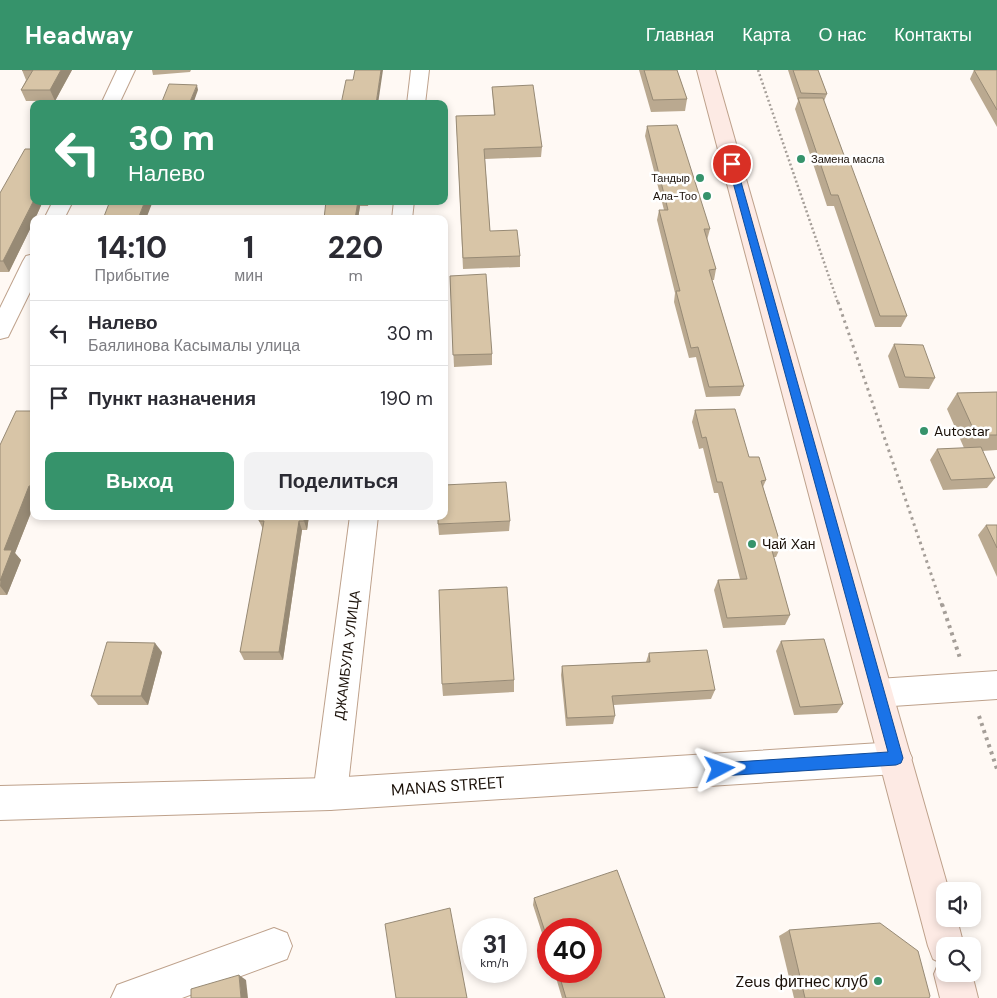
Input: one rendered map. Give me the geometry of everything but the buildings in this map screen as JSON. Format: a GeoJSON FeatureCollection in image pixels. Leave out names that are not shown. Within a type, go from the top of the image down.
{"type":"FeatureCollection","features":[{"type":"Feature","properties":{"kind":"main road"},"geometry":{"type":"LineString","coordinates":[[706,70],[944,937]]}},
{"type":"Feature","properties":{"kind":"main road"},"geometry":{"type":"LineString","coordinates":[[955,982],[959,998]]}},
{"type":"Feature","properties":{"kind":"street"},"geometry":{"type":"LineString","coordinates":[[112,100],[126,70]]}},
{"type":"Feature","properties":{"kind":"street"},"geometry":{"type":"LineString","coordinates":[[416,100],[420,70]]}},
{"type":"Feature","properties":{"kind":"street"},"geometry":{"type":"LineString","coordinates":[[0,331],[30,269]]}},
{"type":"Feature","properties":{"kind":"street","name":"ДЖАМБУЛА УЛИЦА"},"geometry":{"type":"LineString","coordinates":[[330,794],[364,520]]}},
{"type":"Feature","properties":{"kind":"street"},"geometry":{"type":"LineString","coordinates":[[878,693],[983,686]]}},
{"type":"Feature","properties":{"kind":"street","name":"MANAS STREET"},"geometry":{"type":"LineString","coordinates":[[0,803],[330,794],[896,758]]}},
{"type":"Feature","properties":{"kind":"street"},"geometry":{"type":"LineString","coordinates":[[130,998],[274,946]]}},
{"type":"Feature","properties":{"kind":"path"},"geometry":{"type":"LineString","coordinates":[[758,70],[983,686],[997,769]]}},
{"type":"Feature","properties":{"kind":"place","name":"Замена масла"},"geometry":{"type":"Point","coordinates":[801,159]}},
{"type":"Feature","properties":{"kind":"place","name":"Тандыр"},"geometry":{"type":"Point","coordinates":[700,178]}},
{"type":"Feature","properties":{"kind":"place","name":"Ала-Тоо"},"geometry":{"type":"Point","coordinates":[707,196]}},
{"type":"Feature","properties":{"kind":"place","name":"Autostar"},"geometry":{"type":"Point","coordinates":[924,431]}},
{"type":"Feature","properties":{"kind":"place","name":"Чай Хан"},"geometry":{"type":"Point","coordinates":[752,544]}},
{"type":"Feature","properties":{"kind":"place","name":"Zeus фитнес клуб"},"geometry":{"type":"Point","coordinates":[878,981]}},
{"type":"Feature","properties":{"kind":"route"},"geometry":{"type":"LineString","coordinates":[[720,769],[896,758],[732,164]]}}]}
